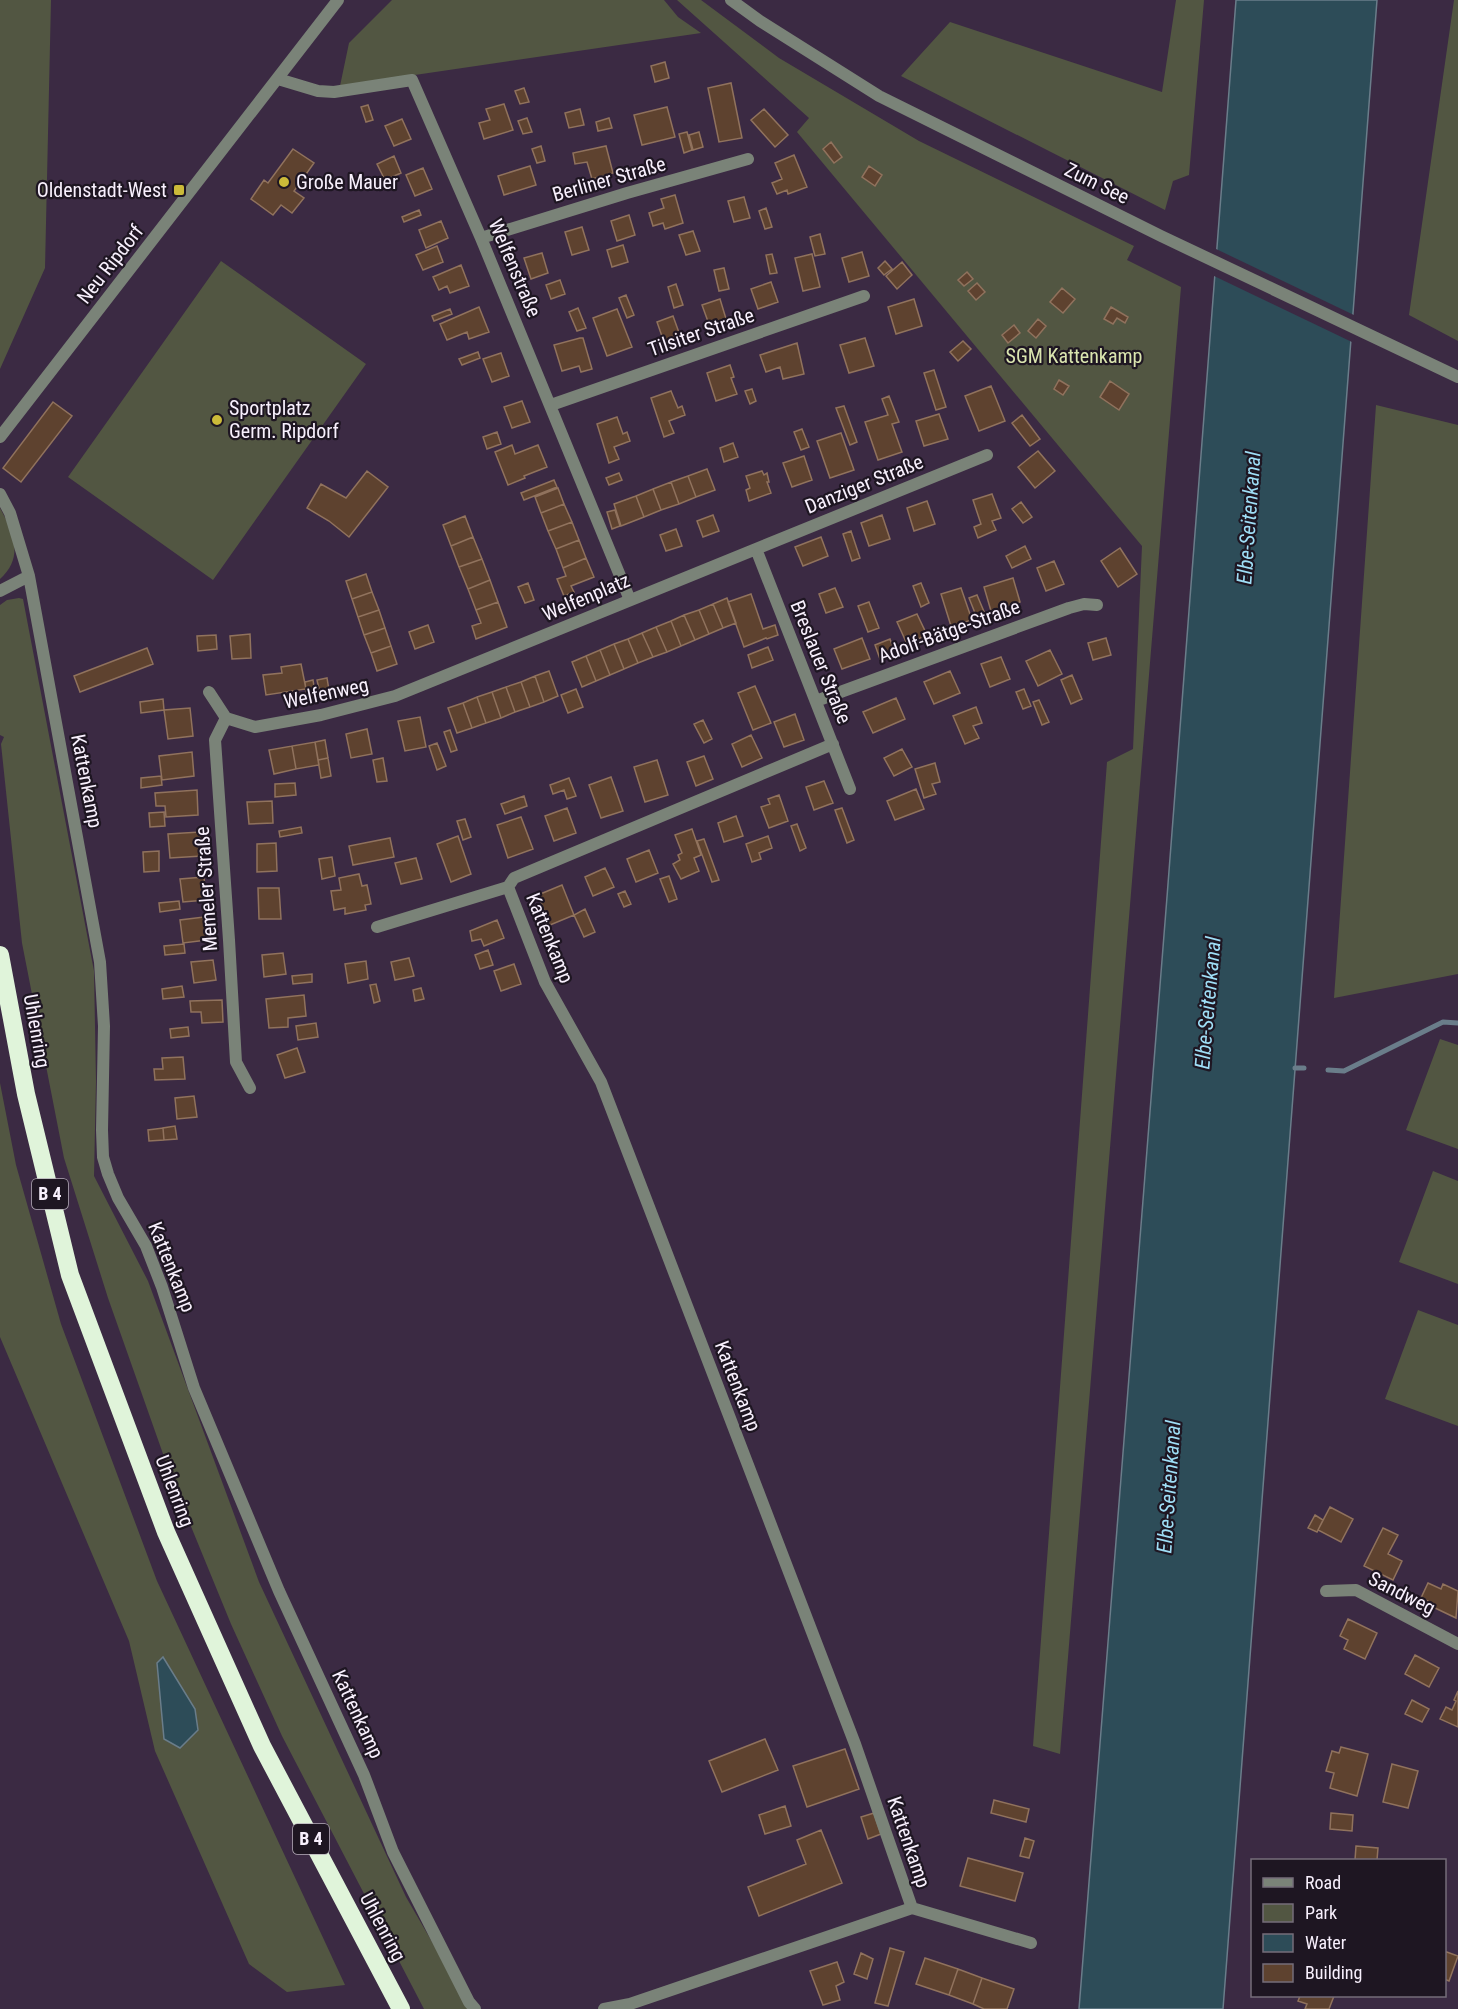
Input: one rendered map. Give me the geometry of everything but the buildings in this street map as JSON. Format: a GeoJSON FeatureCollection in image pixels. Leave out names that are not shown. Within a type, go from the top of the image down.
{"type":"FeatureCollection","features":[{"type":"Feature","properties":{"kind":"highway","name":"Uhlenring"},"geometry":{"type":"LineString","coordinates":[[0,955],[26,1094],[70,1275],[162,1521],[262,1746],[401,2009]]}},
{"type":"Feature","properties":{"kind":"street","name":"Neu Ripdorf"},"geometry":{"type":"LineString","coordinates":[[0,437],[338,0]]}},
{"type":"Feature","properties":{"kind":"street","name":"Zum See"},"geometry":{"type":"LineString","coordinates":[[731,0],[760,21],[879,96],[1161,236],[1458,377]]}},
{"type":"Feature","properties":{"kind":"street","name":"Welfenstraße"},"geometry":{"type":"LineString","coordinates":[[278,79],[318,91],[334,92],[412,80],[481,238],[630,600]]}},
{"type":"Feature","properties":{"kind":"street","name":"Berliner Straße"},"geometry":{"type":"LineString","coordinates":[[481,238],[616,196],[748,159]]}},
{"type":"Feature","properties":{"kind":"street","name":"Tilsiter Straße"},"geometry":{"type":"LineString","coordinates":[[550,405],[864,296]]}},
{"type":"Feature","properties":{"kind":"street","name":"Danziger Straße"},"geometry":{"type":"LineString","coordinates":[[756,549],[987,455]]}},
{"type":"Feature","properties":{"kind":"street","name":"Kattenkamp"},"geometry":{"type":"LineString","coordinates":[[0,494],[10,513],[29,576],[100,962],[104,1026],[102,1130],[108,1174],[118,1198],[146,1246],[162,1287],[194,1388],[279,1591],[364,1775],[393,1852],[469,2002],[475,2009]]}},
{"type":"Feature","properties":{"kind":"street","name":"Welfenplatz"},"geometry":{"type":"LineString","coordinates":[[432,682],[756,549]]}},
{"type":"Feature","properties":{"kind":"street","name":"Breslauer Straße"},"geometry":{"type":"LineString","coordinates":[[756,549],[850,789]]}},
{"type":"Feature","properties":{"kind":"street"},"geometry":{"type":"LineString","coordinates":[[0,591],[29,576]]}},
{"type":"Feature","properties":{"kind":"street","name":"Adolf-Bätge-Straße"},"geometry":{"type":"LineString","coordinates":[[816,701],[1070,608],[1084,604],[1097,605]]}},
{"type":"Feature","properties":{"kind":"street","name":"Welfenweg"},"geometry":{"type":"LineString","coordinates":[[226,718],[255,727],[373,703],[432,682]]}},
{"type":"Feature","properties":{"kind":"street"},"geometry":{"type":"LineString","coordinates":[[209,692],[226,718]]}},
{"type":"Feature","properties":{"kind":"street","name":"Memeler Straße"},"geometry":{"type":"LineString","coordinates":[[226,718],[214,740],[236,1062],[250,1088]]}},
{"type":"Feature","properties":{"kind":"street","name":"Kattenkamp"},"geometry":{"type":"LineString","coordinates":[[376,927],[508,887],[514,878],[833,744]]}},
{"type":"Feature","properties":{"kind":"street","name":"Kattenkamp"},"geometry":{"type":"LineString","coordinates":[[508,887],[544,982],[601,1082],[855,1744],[912,1908]]}},
{"type":"Feature","properties":{"kind":"street","name":"Sandweg"},"geometry":{"type":"LineString","coordinates":[[1326,1591],[1356,1590],[1458,1644]]}},
{"type":"Feature","properties":{"kind":"street","name":"Kattenkamp"},"geometry":{"type":"LineString","coordinates":[[604,2009],[630,2004],[912,1908],[1031,1943]]}},
{"type":"Feature","properties":{"kind":"green space"},"geometry":{"type":"Polygon","coordinates":[[[0,0],[51,0],[45,268],[0,369],[0,0]]]}},
{"type":"Feature","properties":{"kind":"green space"},"geometry":{"type":"Polygon","coordinates":[[[392,0],[664,0],[678,17],[701,33],[340,86],[349,43],[392,0]]]}},
{"type":"Feature","properties":{"kind":"green space","name":"SGM Kattenkamp"},"geometry":{"type":"Polygon","coordinates":[[[677,0],[701,0],[779,58],[919,141],[1134,246],[1127,260],[1181,287],[1060,1754],[1033,1746],[1107,762],[1133,749],[1142,546],[797,132],[809,118],[677,0]]]}},
{"type":"Feature","properties":{"kind":"green space"},"geometry":{"type":"Polygon","coordinates":[[[1176,0],[1204,0],[1189,175],[1173,181],[1165,210],[901,76],[950,22],[1162,92],[1176,0]]]}},
{"type":"Feature","properties":{"kind":"green space"},"geometry":{"type":"Polygon","coordinates":[[[1454,0],[1458,0],[1458,341],[1409,315],[1454,0]]]}},
{"type":"Feature","properties":{"kind":"green space","name":"Sportplatz Germ. Ripdorf"},"geometry":{"type":"Polygon","coordinates":[[[221,261],[366,364],[213,580],[68,477],[221,261]]]}},
{"type":"Feature","properties":{"kind":"green space"},"geometry":{"type":"Polygon","coordinates":[[[1376,405],[1458,425],[1458,974],[1334,998],[1376,405]]]}},
{"type":"Feature","properties":{"kind":"green space"},"geometry":{"type":"Polygon","coordinates":[[[0,508],[12,536],[14,554],[7,571],[0,579],[0,508]]]}},
{"type":"Feature","properties":{"kind":"green space"},"geometry":{"type":"Polygon","coordinates":[[[23,599],[94,971],[96,1081],[94,1176],[148,1281],[259,1582],[406,1897],[471,2009],[424,2009],[282,1736],[231,1624],[174,1485],[108,1298],[64,1158],[22,943],[1,744],[4,737],[0,735],[0,605],[7,600],[23,599]]]}},
{"type":"Feature","properties":{"kind":"green space"},"geometry":{"type":"Polygon","coordinates":[[[1440,1039],[1458,1045],[1458,1149],[1406,1130],[1440,1039]]]}},
{"type":"Feature","properties":{"kind":"green space"},"geometry":{"type":"Polygon","coordinates":[[[0,1083],[16,1165],[61,1324],[157,1581],[345,1985],[287,1992],[249,1964],[155,1751],[129,1641],[0,1337],[0,1083]]]}},
{"type":"Feature","properties":{"kind":"green space"},"geometry":{"type":"Polygon","coordinates":[[[1433,1171],[1458,1181],[1458,1284],[1399,1262],[1433,1171]]]}},
{"type":"Feature","properties":{"kind":"green space"},"geometry":{"type":"Polygon","coordinates":[[[1418,1310],[1458,1325],[1458,1426],[1385,1399],[1418,1310]]]}},
{"type":"Feature","properties":{"kind":"water","name":"Elbe-Seitenkanal"},"geometry":{"type":"Polygon","coordinates":[[[1236,0],[1377,0],[1223,2009],[1079,2009],[1159,1004],[1236,0]]]}},
{"type":"Feature","properties":{"kind":"water"},"geometry":{"type":"Polygon","coordinates":[[[163,1657],[195,1709],[198,1730],[180,1748],[164,1739],[157,1663],[163,1657]]]}},
{"type":"Feature","properties":{"kind":"pier"},"geometry":{"type":"Polygon","coordinates":[[[1214,248],[1356,316],[1354,343],[1212,275],[1214,248]]]}},
{"type":"Feature","properties":{"kind":"waterway"},"geometry":{"type":"LineString","coordinates":[[1328,1070],[1344,1071],[1443,1022],[1458,1023]]}},
{"type":"Feature","properties":{"kind":"waterway"},"geometry":{"type":"LineString","coordinates":[[1295,1068],[1304,1068]]}},
{"type":"Feature","properties":{"kind":"place","name":"Große Mauer"},"geometry":{"type":"Point","coordinates":[284,182]}},
{"type":"Feature","properties":{"kind":"place","name":"Oldenstadt-West"},"geometry":{"type":"Point","coordinates":[179,190]}},
{"type":"Feature","properties":{"kind":"place","name":"Sportplatz Germ. Ripdorf"},"geometry":{"type":"Point","coordinates":[217,420]}}]}
